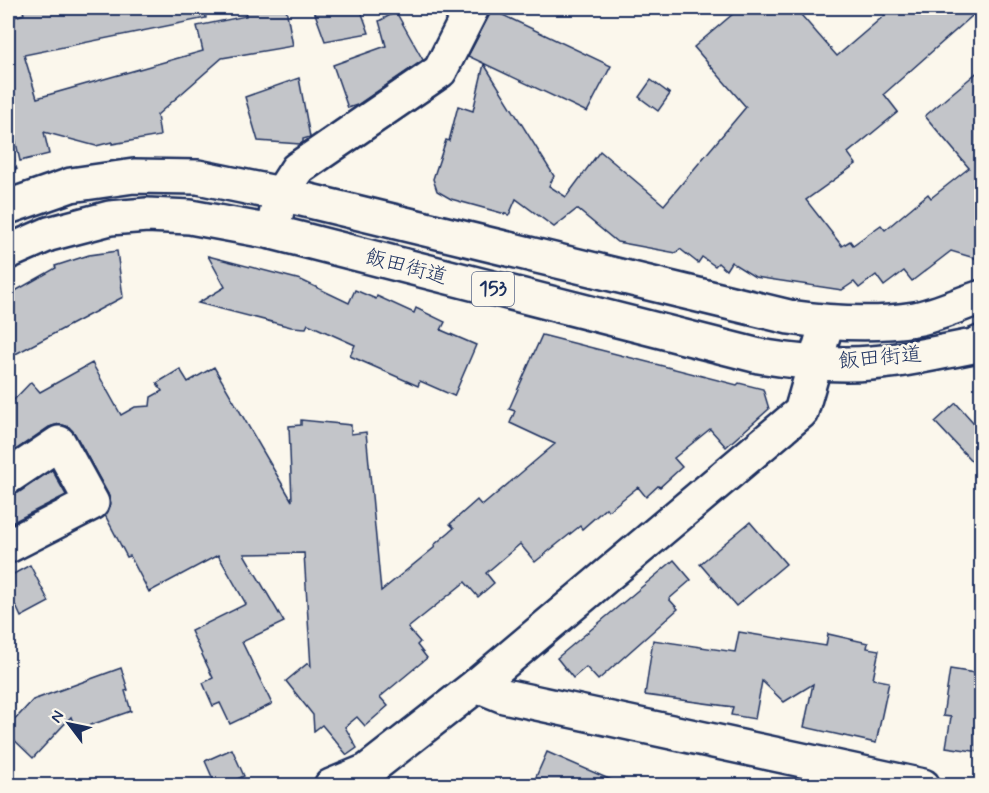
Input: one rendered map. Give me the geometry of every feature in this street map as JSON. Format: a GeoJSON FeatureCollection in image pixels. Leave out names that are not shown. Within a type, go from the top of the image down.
{"type":"FeatureCollection","features":[{"type":"Feature","properties":{"kind":"main road"},"geometry":{"type":"LineString","coordinates":[[272,232],[280,194],[297,169],[440,71],[472,8]]}},
{"type":"Feature","properties":{"kind":"main road","name":"飯田街道"},"geometry":{"type":"LineString","coordinates":[[13,193],[134,176],[198,177],[280,194],[789,317],[827,322],[874,323],[917,319],[981,297]]}},
{"type":"Feature","properties":{"kind":"main road","name":"飯田街道"},"geometry":{"type":"LineString","coordinates":[[8,252],[49,234],[110,218],[190,217],[272,232],[759,356],[815,363],[872,363],[973,346],[981,342]]}},
{"type":"Feature","properties":{"kind":"main road"},"geometry":{"type":"LineString","coordinates":[[331,786],[367,771],[477,685],[801,412],[827,322]]}},
{"type":"Feature","properties":{"kind":"main road"},"geometry":{"type":"LineString","coordinates":[[8,477],[59,443],[92,503],[8,546]]}},
{"type":"Feature","properties":{"kind":"main road"},"geometry":{"type":"LineString","coordinates":[[477,685],[504,696],[923,786]]}},
{"type":"Feature","properties":{"kind":"path"},"geometry":{"type":"LineString","coordinates":[[8,140],[13,193]]}},
{"type":"Feature","properties":{"kind":"building"},"geometry":{"type":"Polygon","coordinates":[[[22,8],[205,8],[206,18],[24,55],[37,98],[203,51],[197,26],[246,16],[245,8],[286,8],[293,46],[222,58],[157,115],[160,136],[96,146],[44,132],[49,154],[20,161],[8,106],[8,19],[24,14],[22,8]]]}},
{"type":"Feature","properties":{"kind":"building"},"geometry":{"type":"Polygon","coordinates":[[[313,8],[360,8],[369,33],[325,41],[313,8]]]}},
{"type":"Feature","properties":{"kind":"building"},"geometry":{"type":"Polygon","coordinates":[[[740,8],[795,8],[837,56],[893,8],[981,8],[884,94],[898,112],[848,153],[856,164],[806,200],[842,246],[850,241],[853,245],[881,225],[885,230],[928,194],[931,198],[969,168],[925,116],[981,69],[981,260],[951,251],[912,281],[904,271],[884,286],[876,275],[859,288],[854,282],[842,290],[755,277],[731,262],[726,270],[718,263],[715,266],[702,257],[698,263],[680,249],[676,253],[617,242],[577,209],[554,227],[516,199],[509,215],[451,199],[437,191],[433,179],[446,140],[449,141],[458,106],[473,111],[484,64],[554,176],[549,186],[566,197],[600,151],[664,205],[746,107],[694,47],[740,8]]]}},
{"type":"Feature","properties":{"kind":"building"},"geometry":{"type":"Polygon","coordinates":[[[490,9],[611,66],[587,112],[468,56],[489,16],[490,9]]]}},
{"type":"Feature","properties":{"kind":"building"},"geometry":{"type":"Polygon","coordinates":[[[396,12],[423,60],[357,105],[348,108],[333,65],[386,46],[379,21],[396,12]]]}},
{"type":"Feature","properties":{"kind":"building"},"geometry":{"type":"Polygon","coordinates":[[[299,78],[310,137],[303,139],[300,144],[258,141],[245,97],[299,78]]]}},
{"type":"Feature","properties":{"kind":"building"},"geometry":{"type":"Polygon","coordinates":[[[651,80],[670,94],[658,111],[639,97],[651,80]]]}},
{"type":"Feature","properties":{"kind":"building"},"geometry":{"type":"Polygon","coordinates":[[[117,251],[123,297],[8,358],[8,295],[56,268],[55,266],[89,255],[117,251]]]}},
{"type":"Feature","properties":{"kind":"building"},"geometry":{"type":"Polygon","coordinates":[[[208,256],[301,280],[349,303],[355,290],[376,299],[377,296],[414,313],[416,308],[445,322],[441,330],[476,345],[454,396],[420,381],[418,386],[350,356],[355,345],[308,324],[306,328],[291,327],[198,303],[225,287],[208,256]]]}},
{"type":"Feature","properties":{"kind":"building"},"geometry":{"type":"Polygon","coordinates":[[[542,335],[737,385],[739,383],[763,389],[769,409],[726,447],[710,429],[674,458],[682,467],[660,487],[658,486],[646,497],[638,487],[608,511],[606,508],[582,529],[580,526],[535,562],[520,544],[486,573],[494,583],[478,597],[465,582],[408,628],[420,642],[417,645],[427,658],[380,697],[388,706],[365,726],[357,717],[345,727],[357,748],[347,755],[322,725],[314,731],[313,715],[286,681],[308,663],[311,668],[304,553],[244,554],[284,622],[242,642],[272,704],[230,724],[220,703],[213,706],[203,683],[213,678],[191,631],[246,604],[218,555],[149,592],[105,515],[111,504],[108,494],[69,427],[59,424],[49,427],[8,455],[8,406],[31,382],[40,392],[92,363],[121,415],[135,407],[150,406],[151,397],[162,391],[157,383],[180,369],[188,382],[214,367],[292,501],[289,426],[301,425],[301,420],[351,425],[351,434],[366,432],[381,591],[435,547],[434,545],[454,528],[450,524],[477,500],[482,506],[555,444],[510,423],[515,411],[509,409],[542,335]]]}},
{"type":"Feature","properties":{"kind":"building"},"geometry":{"type":"Polygon","coordinates":[[[956,403],[981,431],[981,471],[935,422],[956,403]]]}},
{"type":"Feature","properties":{"kind":"building"},"geometry":{"type":"Polygon","coordinates":[[[52,470],[66,495],[11,523],[8,518],[8,495],[18,493],[52,470]]]}},
{"type":"Feature","properties":{"kind":"building"},"geometry":{"type":"Polygon","coordinates":[[[750,522],[786,564],[736,606],[700,564],[750,522]]]}},
{"type":"Feature","properties":{"kind":"building"},"geometry":{"type":"Polygon","coordinates":[[[674,560],[691,580],[669,599],[678,609],[598,680],[586,667],[573,678],[557,658],[674,560]]]}},
{"type":"Feature","properties":{"kind":"building"},"geometry":{"type":"Polygon","coordinates":[[[30,565],[49,602],[21,617],[16,606],[8,611],[8,577],[30,565]]]}},
{"type":"Feature","properties":{"kind":"building"},"geometry":{"type":"Polygon","coordinates":[[[739,632],[826,646],[828,634],[868,643],[867,648],[879,650],[873,679],[889,682],[876,743],[804,727],[813,684],[784,702],[762,681],[755,719],[731,715],[733,707],[645,695],[653,640],[735,652],[739,632]]]}},
{"type":"Feature","properties":{"kind":"building"},"geometry":{"type":"Polygon","coordinates":[[[121,668],[128,690],[125,691],[131,711],[76,730],[71,717],[33,758],[8,734],[8,727],[33,700],[121,668]]]}},
{"type":"Feature","properties":{"kind":"building"},"geometry":{"type":"Polygon","coordinates":[[[950,669],[981,674],[980,752],[946,747],[951,717],[943,716],[950,669]]]}},
{"type":"Feature","properties":{"kind":"building"},"geometry":{"type":"Polygon","coordinates":[[[232,749],[244,776],[222,786],[216,786],[205,761],[232,749]]]}},
{"type":"Feature","properties":{"kind":"building"},"geometry":{"type":"Polygon","coordinates":[[[547,752],[625,786],[532,786],[547,752]]]}}]}
